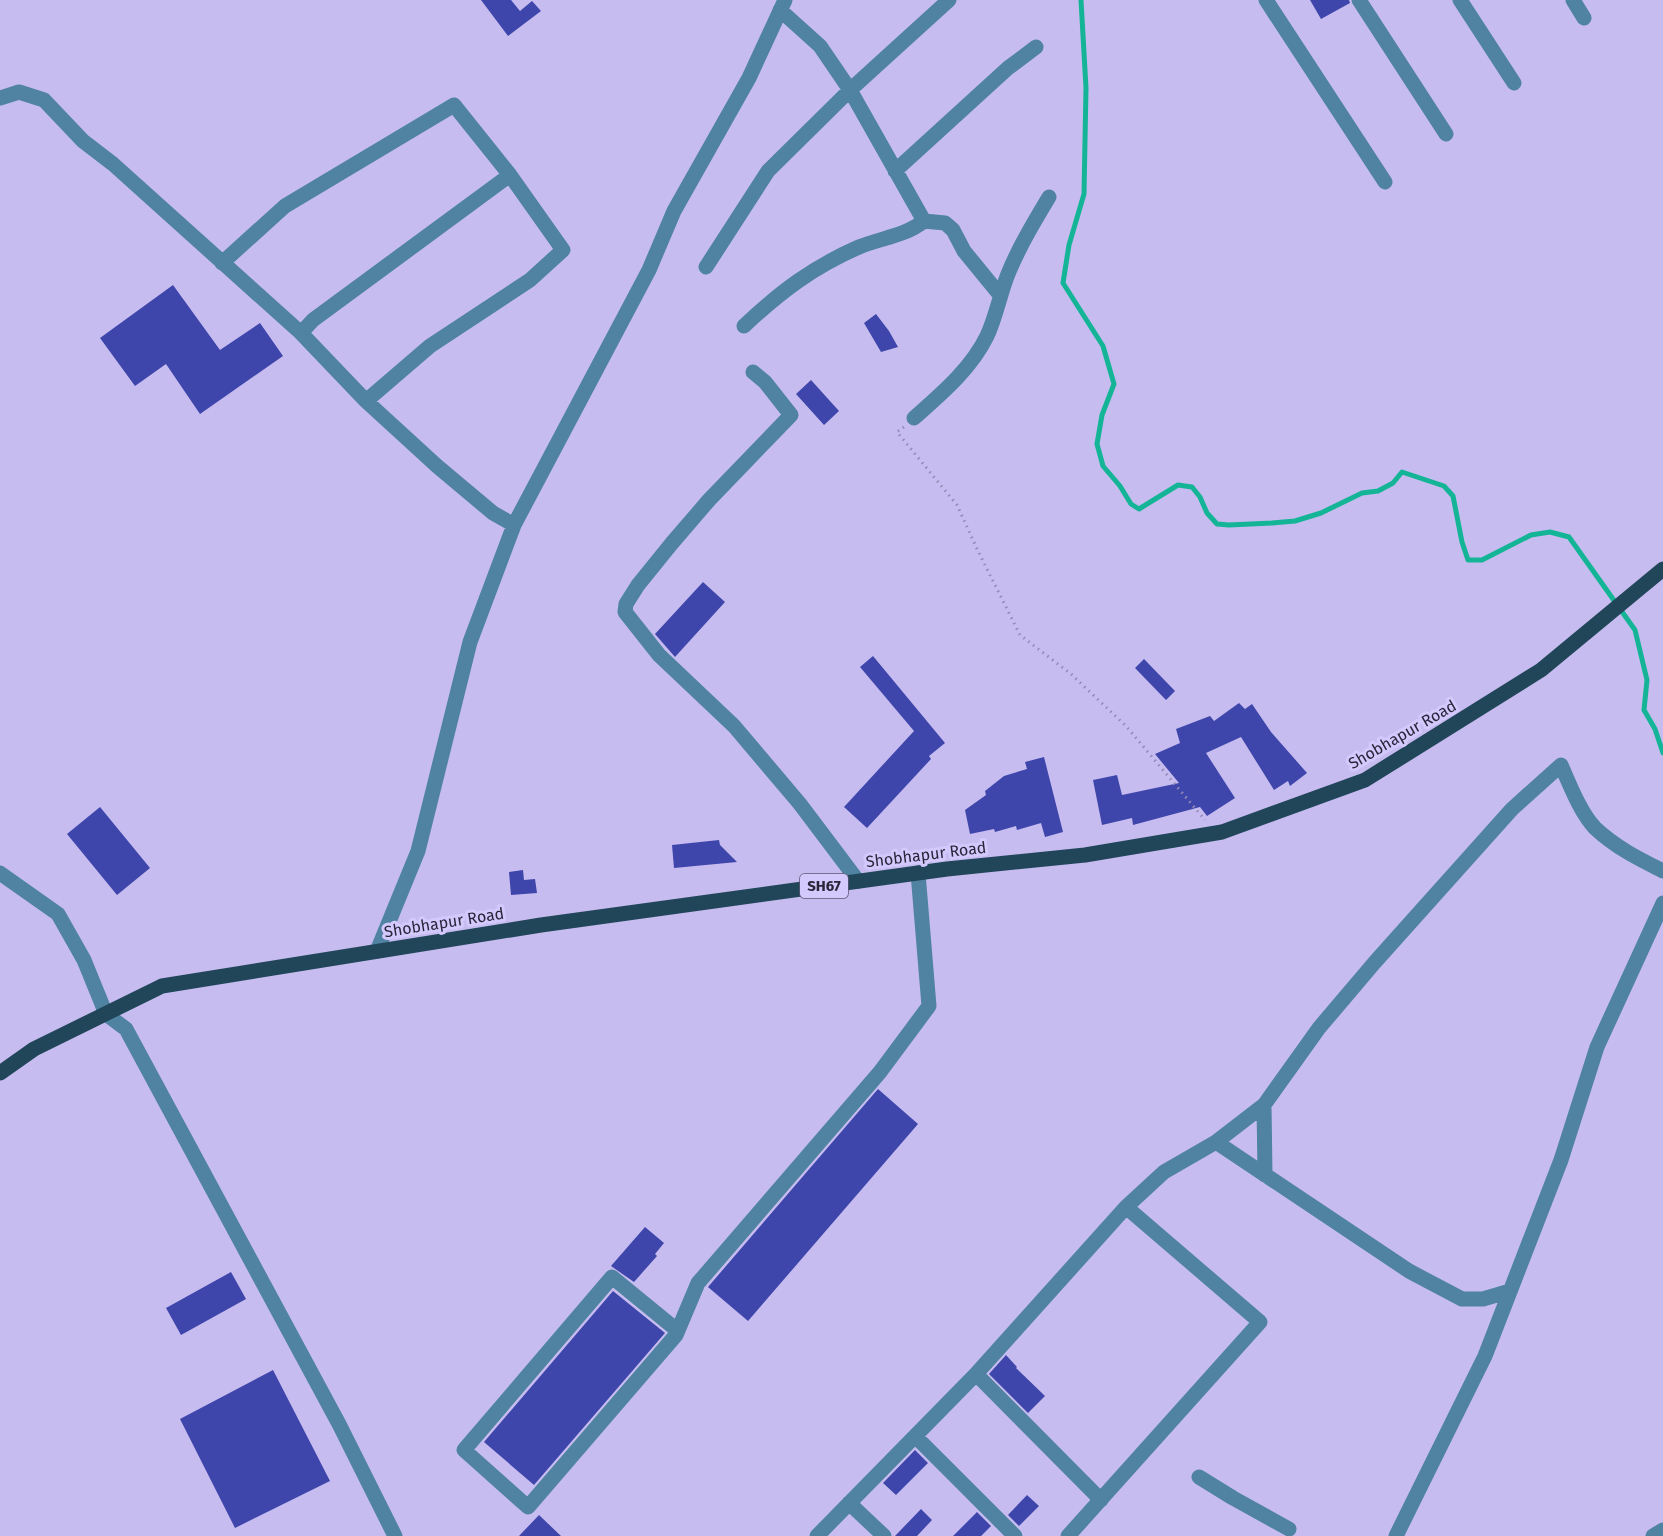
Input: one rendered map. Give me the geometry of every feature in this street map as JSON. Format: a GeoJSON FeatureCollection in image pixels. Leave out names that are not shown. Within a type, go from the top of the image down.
{"type":"FeatureCollection","features":[{"type":"Feature","properties":{"kind":"main road","name":"Shobhapur Road"},"geometry":{"type":"LineString","coordinates":[[0,1073],[34,1049],[162,986],[541,925],[918,873],[1085,855],[1215,833],[1365,780],[1541,670],[1663,569]]}},
{"type":"Feature","properties":{"kind":"street"},"geometry":{"type":"LineString","coordinates":[[706,267],[768,171],[850,90],[949,0]]}},
{"type":"Feature","properties":{"kind":"street"},"geometry":{"type":"LineString","coordinates":[[1266,0],[1385,182]]}},
{"type":"Feature","properties":{"kind":"street"},"geometry":{"type":"LineString","coordinates":[[1359,0],[1446,134]]}},
{"type":"Feature","properties":{"kind":"street"},"geometry":{"type":"LineString","coordinates":[[1460,0],[1514,83]]}},
{"type":"Feature","properties":{"kind":"street"},"geometry":{"type":"LineString","coordinates":[[1573,0],[1584,18]]}},
{"type":"Feature","properties":{"kind":"street"},"geometry":{"type":"LineString","coordinates":[[377,951],[418,851],[470,642],[514,525],[649,270],[674,211],[749,78],[783,5],[820,46],[850,90],[924,221]]}},
{"type":"Feature","properties":{"kind":"street"},"geometry":{"type":"LineString","coordinates":[[895,171],[1008,68],[1036,47]]}},
{"type":"Feature","properties":{"kind":"street"},"geometry":{"type":"LineString","coordinates":[[0,98],[19,92],[44,100],[83,141],[113,164],[301,333],[366,402],[493,513],[514,525]]}},
{"type":"Feature","properties":{"kind":"street"},"geometry":{"type":"LineString","coordinates":[[222,263],[285,206],[454,105],[510,175],[563,250],[530,280],[430,346],[366,402]]}},
{"type":"Feature","properties":{"kind":"street"},"geometry":{"type":"LineString","coordinates":[[301,333],[313,320],[510,175]]}},
{"type":"Feature","properties":{"kind":"street"},"geometry":{"type":"LineString","coordinates":[[914,418],[948,387],[970,362],[987,336],[1000,295],[1024,238],[1048,197]]}},
{"type":"Feature","properties":{"kind":"street"},"geometry":{"type":"LineString","coordinates":[[744,326],[780,293],[806,275],[860,247],[912,231],[924,221],[945,224],[953,230],[964,251],[1000,295]]}},
{"type":"Feature","properties":{"kind":"street"},"geometry":{"type":"LineString","coordinates":[[753,372],[765,382],[791,415],[709,500],[672,543],[638,585],[626,604],[625,612],[658,655],[734,726],[800,804],[858,881]]}},
{"type":"Feature","properties":{"kind":"street"},"geometry":{"type":"LineString","coordinates":[[817,1536],[976,1374],[1126,1207],[1164,1172],[1216,1142],[1264,1105],[1319,1028],[1375,962],[1512,809],[1561,765],[1574,794],[1594,827],[1630,855],[1663,871]]}},
{"type":"Feature","properties":{"kind":"street"},"geometry":{"type":"LineString","coordinates":[[0,873],[58,914],[84,960],[106,1014],[126,1029],[339,1424],[389,1533]]}},
{"type":"Feature","properties":{"kind":"street"},"geometry":{"type":"LineString","coordinates":[[678,1331],[612,1277],[464,1450],[528,1507],[678,1331],[698,1283],[880,1072],[929,1005],[918,873]]}},
{"type":"Feature","properties":{"kind":"street"},"geometry":{"type":"LineString","coordinates":[[1396,1536],[1485,1356],[1561,1160],[1597,1047],[1663,903]]}},
{"type":"Feature","properties":{"kind":"street"},"geometry":{"type":"LineString","coordinates":[[1264,1105],[1265,1175]]}},
{"type":"Feature","properties":{"kind":"street"},"geometry":{"type":"LineString","coordinates":[[1216,1142],[1409,1271],[1462,1299],[1482,1299],[1510,1291]]}},
{"type":"Feature","properties":{"kind":"street"},"geometry":{"type":"LineString","coordinates":[[1068,1536],[1260,1322],[1126,1207]]}},
{"type":"Feature","properties":{"kind":"street"},"geometry":{"type":"LineString","coordinates":[[976,1374],[1101,1500]]}},
{"type":"Feature","properties":{"kind":"street"},"geometry":{"type":"LineString","coordinates":[[915,1436],[1015,1536]]}},
{"type":"Feature","properties":{"kind":"street"},"geometry":{"type":"LineString","coordinates":[[1199,1477],[1292,1534]]}},
{"type":"Feature","properties":{"kind":"street"},"geometry":{"type":"LineString","coordinates":[[849,1503],[884,1536]]}},
{"type":"Feature","properties":{"kind":"street"},"geometry":{"type":"LineString","coordinates":[[1653,1536],[1663,1530]]}},
{"type":"Feature","properties":{"kind":"path"},"geometry":{"type":"LineString","coordinates":[[914,418],[897,432],[957,505],[1020,635],[1071,674],[1126,726],[1215,833]]}},
{"type":"Feature","properties":{"kind":"building"},"geometry":{"type":"Polygon","coordinates":[[[481,0],[511,0],[520,11],[532,1],[541,11],[508,36],[481,0]]]}},
{"type":"Feature","properties":{"kind":"building"},"geometry":{"type":"Polygon","coordinates":[[[1310,0],[1349,0],[1350,3],[1321,19],[1310,0]]]}},
{"type":"Feature","properties":{"kind":"building"},"geometry":{"type":"Polygon","coordinates":[[[173,285],[220,350],[260,323],[283,356],[200,414],[166,364],[135,386],[100,338],[173,285]]]}},
{"type":"Feature","properties":{"kind":"building"},"geometry":{"type":"Polygon","coordinates":[[[876,314],[898,347],[881,352],[864,323],[876,314]]]}},
{"type":"Feature","properties":{"kind":"building"},"geometry":{"type":"Polygon","coordinates":[[[811,380],[839,411],[824,425],[796,394],[811,380]]]}},
{"type":"Feature","properties":{"kind":"building"},"geometry":{"type":"Polygon","coordinates":[[[703,582],[725,602],[675,657],[655,634],[703,582]]]}},
{"type":"Feature","properties":{"kind":"building"},"geometry":{"type":"Polygon","coordinates":[[[873,656],[945,743],[929,756],[931,759],[867,828],[844,807],[914,731],[860,667],[873,656]]]}},
{"type":"Feature","properties":{"kind":"building"},"geometry":{"type":"Polygon","coordinates":[[[1144,659],[1175,691],[1166,700],[1135,668],[1144,659]]]}},
{"type":"Feature","properties":{"kind":"building"},"geometry":{"type":"Polygon","coordinates":[[[1239,703],[1245,709],[1252,704],[1271,732],[1307,773],[1290,786],[1288,781],[1274,790],[1241,737],[1206,753],[1235,798],[1207,816],[1200,807],[1133,825],[1132,818],[1102,825],[1093,780],[1117,775],[1122,795],[1179,783],[1155,754],[1180,743],[1176,729],[1210,716],[1214,721],[1239,703]]]}},
{"type":"Feature","properties":{"kind":"building"},"geometry":{"type":"Polygon","coordinates":[[[1044,757],[1063,832],[1045,837],[1041,823],[1017,830],[1016,826],[995,832],[994,829],[970,834],[965,810],[986,795],[985,791],[1004,776],[1027,769],[1025,762],[1044,757]]]}},
{"type":"Feature","properties":{"kind":"building"},"geometry":{"type":"Polygon","coordinates":[[[100,807],[150,868],[117,895],[67,834],[100,807]]]}},
{"type":"Feature","properties":{"kind":"building"},"geometry":{"type":"Polygon","coordinates":[[[719,840],[720,845],[737,862],[674,868],[672,845],[719,840]]]}},
{"type":"Feature","properties":{"kind":"building"},"geometry":{"type":"Polygon","coordinates":[[[523,870],[524,880],[535,879],[537,893],[511,895],[509,872],[523,870]]]}},
{"type":"Feature","properties":{"kind":"building"},"geometry":{"type":"Polygon","coordinates":[[[878,1089],[918,1124],[748,1321],[708,1287],[878,1089]]]}},
{"type":"Feature","properties":{"kind":"building"},"geometry":{"type":"Polygon","coordinates":[[[645,1227],[664,1243],[655,1254],[657,1256],[634,1282],[611,1266],[645,1227]]]}},
{"type":"Feature","properties":{"kind":"building"},"geometry":{"type":"Polygon","coordinates":[[[231,1272],[246,1299],[181,1335],[166,1308],[231,1272]]]}},
{"type":"Feature","properties":{"kind":"building"},"geometry":{"type":"Polygon","coordinates":[[[613,1291],[665,1333],[534,1485],[484,1442],[613,1291]]]}},
{"type":"Feature","properties":{"kind":"building"},"geometry":{"type":"Polygon","coordinates":[[[1006,1355],[1045,1396],[1028,1413],[989,1374],[1006,1355]]]}},
{"type":"Feature","properties":{"kind":"building"},"geometry":{"type":"Polygon","coordinates":[[[273,1370],[330,1481],[235,1528],[180,1419],[273,1370]]]}},
{"type":"Feature","properties":{"kind":"building"},"geometry":{"type":"Polygon","coordinates":[[[915,1450],[928,1463],[896,1495],[883,1483],[915,1450]]]}},
{"type":"Feature","properties":{"kind":"building"},"geometry":{"type":"Polygon","coordinates":[[[1027,1495],[1039,1506],[1019,1526],[1008,1515],[1027,1495]]]}},
{"type":"Feature","properties":{"kind":"building"},"geometry":{"type":"Polygon","coordinates":[[[921,1509],[932,1520],[917,1536],[895,1536],[921,1509]]]}},
{"type":"Feature","properties":{"kind":"building"},"geometry":{"type":"Polygon","coordinates":[[[977,1512],[991,1526],[981,1536],[953,1536],[977,1512]]]}},
{"type":"Feature","properties":{"kind":"building"},"geometry":{"type":"Polygon","coordinates":[[[539,1515],[561,1536],[519,1536],[539,1515]]]}},
{"type":"Feature","properties":{"kind":"waterway"},"geometry":{"type":"LineString","coordinates":[[1081,0],[1086,88],[1084,194],[1069,245],[1063,283],[1103,346],[1114,384],[1102,415],[1097,444],[1103,466],[1120,486],[1131,504],[1139,509],[1178,485],[1192,487],[1200,497],[1207,513],[1217,524],[1295,521],[1321,513],[1362,493],[1378,491],[1393,483],[1402,472],[1444,486],[1453,496],[1468,560],[1482,560],[1531,535],[1550,532],[1569,537],[1635,630],[1647,680],[1644,710],[1655,729],[1663,753]]}}]}
